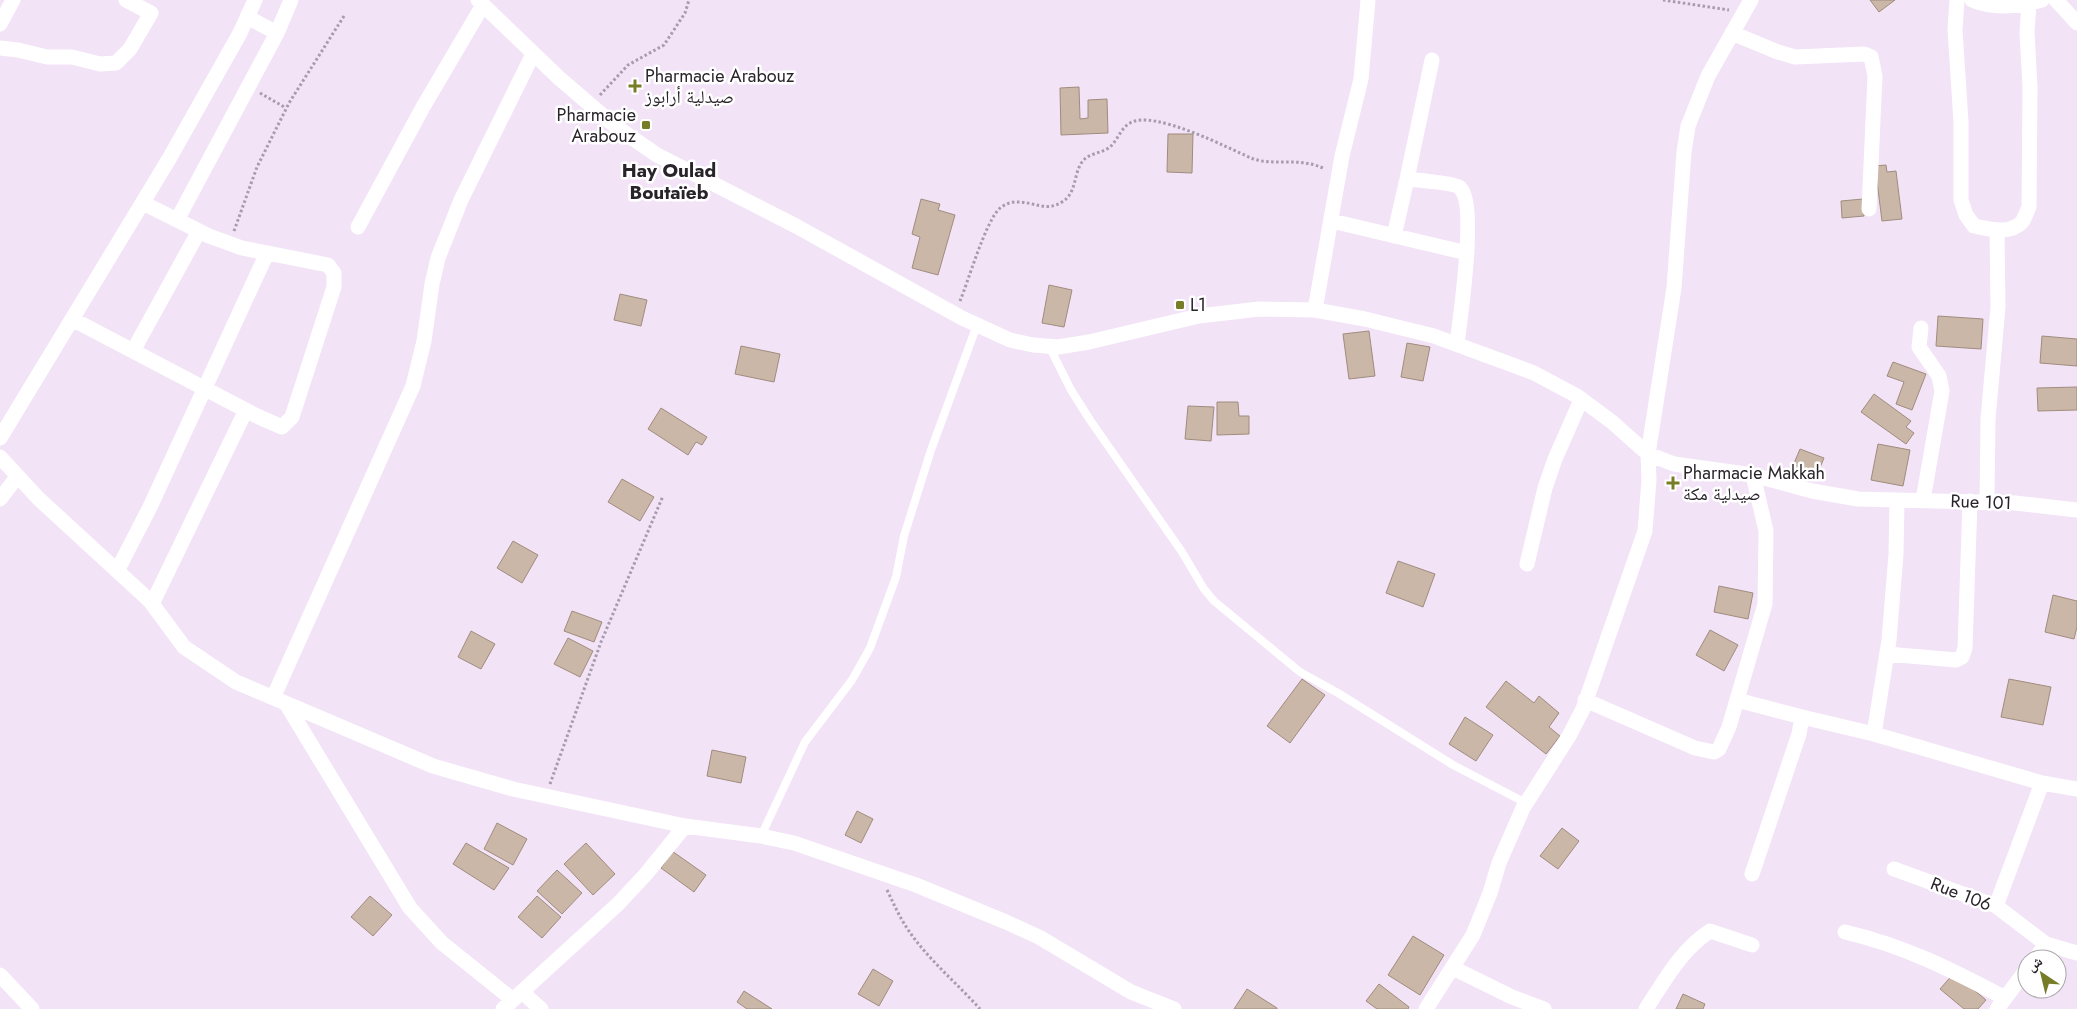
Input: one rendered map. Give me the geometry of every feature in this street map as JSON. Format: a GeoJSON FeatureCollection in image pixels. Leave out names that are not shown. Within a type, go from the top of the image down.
{"type":"FeatureCollection","features":[{"type":"Feature","properties":{"kind":"street"},"geometry":{"type":"LineString","coordinates":[[0,24],[13,0]]}},
{"type":"Feature","properties":{"kind":"street"},"geometry":{"type":"LineString","coordinates":[[0,48],[47,57],[72,57],[100,64],[116,63],[130,49],[151,13],[126,0]]}},
{"type":"Feature","properties":{"kind":"street"},"geometry":{"type":"LineString","coordinates":[[0,438],[169,159],[255,0]]}},
{"type":"Feature","properties":{"kind":"street"},"geometry":{"type":"LineString","coordinates":[[177,220],[278,33],[291,0]]}},
{"type":"Feature","properties":{"kind":"street"},"geometry":{"type":"LineString","coordinates":[[1315,310],[1332,221],[1336,186],[1361,79],[1368,0]]}},
{"type":"Feature","properties":{"kind":"street"},"geometry":{"type":"LineString","coordinates":[[1956,0],[1961,122],[1961,200],[1966,215],[1974,226],[1997,231],[2016,226],[2022,222],[2029,207],[2030,87],[2027,32],[2035,2],[1984,6],[1972,0]]}},
{"type":"Feature","properties":{"kind":"street"},"geometry":{"type":"LineString","coordinates":[[2056,0],[2077,23]]}},
{"type":"Feature","properties":{"kind":"street"},"geometry":{"type":"LineString","coordinates":[[358,227],[480,3],[590,105],[615,126],[657,155],[796,226],[955,314],[1010,340],[1058,347],[1089,342],[1199,316],[1259,309],[1315,310],[1365,319],[1434,336],[1534,373],[1581,400],[1612,422],[1648,454]]}},
{"type":"Feature","properties":{"kind":"street"},"geometry":{"type":"LineString","coordinates":[[1426,1009],[1473,935],[1490,893],[1499,863],[1526,803],[1577,722],[1645,531],[1649,480],[1648,454],[1674,288],[1684,152],[1688,126],[1708,76],[1748,6]]}},
{"type":"Feature","properties":{"kind":"street"},"geometry":{"type":"LineString","coordinates":[[247,17],[278,33]]}},
{"type":"Feature","properties":{"kind":"street"},"geometry":{"type":"LineString","coordinates":[[1732,33],[1795,57],[1864,54],[1871,57],[1875,76],[1869,209]]}},
{"type":"Feature","properties":{"kind":"street"},"geometry":{"type":"LineString","coordinates":[[273,698],[413,386],[424,342],[432,284],[438,258],[461,200],[533,54]]}},
{"type":"Feature","properties":{"kind":"street"},"geometry":{"type":"LineString","coordinates":[[1394,236],[1432,60]]}},
{"type":"Feature","properties":{"kind":"street"},"geometry":{"type":"LineString","coordinates":[[1407,179],[1458,185],[1464,192],[1467,202],[1467,253],[1457,344]]}},
{"type":"Feature","properties":{"kind":"street"},"geometry":{"type":"LineString","coordinates":[[72,319],[282,427],[292,417],[334,287],[334,273],[328,265],[267,253],[229,243],[199,231],[143,203]]}},
{"type":"Feature","properties":{"kind":"street"},"geometry":{"type":"LineString","coordinates":[[1332,221],[1467,253]]}},
{"type":"Feature","properties":{"kind":"street"},"geometry":{"type":"LineString","coordinates":[[133,351],[199,231]]}},
{"type":"Feature","properties":{"kind":"street"},"geometry":{"type":"LineString","coordinates":[[1987,502],[1988,419],[1998,307],[1997,231]]}},
{"type":"Feature","properties":{"kind":"street"},"geometry":{"type":"LineString","coordinates":[[117,572],[150,507],[267,253]]}},
{"type":"Feature","properties":{"kind":"street"},"geometry":{"type":"LineString","coordinates":[[1920,328],[1919,347],[1939,376],[1942,391],[1923,500]]}},
{"type":"Feature","properties":{"kind":"street"},"geometry":{"type":"LineString","coordinates":[[1527,564],[1545,488],[1555,459],[1581,400]]}},
{"type":"Feature","properties":{"kind":"street"},"geometry":{"type":"LineString","coordinates":[[152,604],[246,410]]}},
{"type":"Feature","properties":{"kind":"street","name":"Rue 101"},"geometry":{"type":"LineString","coordinates":[[1648,454],[1674,464],[1753,475],[1812,491],[1858,499],[1970,501],[2077,510]]}},
{"type":"Feature","properties":{"kind":"street"},"geometry":{"type":"LineString","coordinates":[[0,457],[39,499],[152,604],[184,647],[236,682],[433,766],[513,789],[685,826],[762,836],[794,843],[878,872],[979,909],[1038,937],[1130,992],[1174,1009]]}},
{"type":"Feature","properties":{"kind":"street"},"geometry":{"type":"LineString","coordinates":[[1586,700],[1696,748],[1714,752],[1719,749],[1737,700],[1765,604],[1766,531],[1753,475]]}},
{"type":"Feature","properties":{"kind":"street"},"geometry":{"type":"LineString","coordinates":[[0,499],[17,477]]}},
{"type":"Feature","properties":{"kind":"street"},"geometry":{"type":"LineString","coordinates":[[1874,734],[1887,654],[1896,554],[1890,500]]}},
{"type":"Feature","properties":{"kind":"street"},"geometry":{"type":"LineString","coordinates":[[1887,654],[1956,660],[1962,657],[1965,648],[1970,501]]}},
{"type":"Feature","properties":{"kind":"street"},"geometry":{"type":"LineString","coordinates":[[1737,700],[1874,734],[2042,783],[2077,790]]}},
{"type":"Feature","properties":{"kind":"street"},"geometry":{"type":"LineString","coordinates":[[287,705],[410,908],[442,943],[513,1000],[541,1009]]}},
{"type":"Feature","properties":{"kind":"street"},"geometry":{"type":"LineString","coordinates":[[1752,874],[1799,734],[1802,717]]}},
{"type":"Feature","properties":{"kind":"street"},"geometry":{"type":"LineString","coordinates":[[1996,906],[2042,783]]}},
{"type":"Feature","properties":{"kind":"street"},"geometry":{"type":"LineString","coordinates":[[513,1000],[618,904],[646,874],[685,826]]}},
{"type":"Feature","properties":{"kind":"street","name":"Rue 106"},"geometry":{"type":"LineString","coordinates":[[1894,869],[1996,906],[2046,944],[2077,953]]}},
{"type":"Feature","properties":{"kind":"street"},"geometry":{"type":"LineString","coordinates":[[1646,1009],[1680,957],[1695,941],[1710,931],[1752,945]]}},
{"type":"Feature","properties":{"kind":"street"},"geometry":{"type":"LineString","coordinates":[[1845,932],[1874,939],[1943,965],[2003,1005],[2017,984]]}},
{"type":"Feature","properties":{"kind":"street"},"geometry":{"type":"LineString","coordinates":[[2042,949],[2046,944]]}},
{"type":"Feature","properties":{"kind":"street"},"geometry":{"type":"LineString","coordinates":[[1453,968],[1508,1003],[1544,1009]]}},
{"type":"Feature","properties":{"kind":"street"},"geometry":{"type":"LineString","coordinates":[[0,975],[32,1009]]}},
{"type":"Feature","properties":{"kind":"lane"},"geometry":{"type":"LineString","coordinates":[[762,836],[805,742],[852,680],[870,648],[896,577],[904,536],[931,450],[977,325]]}},
{"type":"Feature","properties":{"kind":"lane"},"geometry":{"type":"LineString","coordinates":[[1049,346],[1071,390],[1090,420],[1214,601],[1300,672],[1453,765],[1526,803]]}},
{"type":"Feature","properties":{"kind":"path"},"geometry":{"type":"LineString","coordinates":[[590,105],[628,64],[654,52],[664,45],[684,14],[689,0]]}},
{"type":"Feature","properties":{"kind":"path"},"geometry":{"type":"LineString","coordinates":[[1663,0],[1748,6]]}},
{"type":"Feature","properties":{"kind":"path"},"geometry":{"type":"LineString","coordinates":[[229,243],[257,168],[289,103],[344,16]]}},
{"type":"Feature","properties":{"kind":"path"},"geometry":{"type":"LineString","coordinates":[[955,314],[987,232],[998,210],[1012,202],[1043,207],[1054,206],[1064,201],[1072,191],[1084,160],[1111,146],[1127,125],[1135,121],[1164,123],[1200,135],[1253,159],[1270,162],[1296,161],[1316,164],[1326,169],[1336,186]]}},
{"type":"Feature","properties":{"kind":"path"},"geometry":{"type":"LineString","coordinates":[[546,796],[601,642],[663,496]]}},
{"type":"Feature","properties":{"kind":"path"},"geometry":{"type":"LineString","coordinates":[[878,872],[905,925],[936,963],[980,1009]]}},
{"type":"Feature","properties":{"kind":"building"},"geometry":{"type":"Polygon","coordinates":[[[1870,0],[1895,0],[1879,12],[1870,0]]]}},
{"type":"Feature","properties":{"kind":"building"},"geometry":{"type":"Polygon","coordinates":[[[1079,87],[1080,119],[1088,118],[1088,100],[1107,99],[1108,133],[1061,135],[1060,88],[1079,87]]]}},
{"type":"Feature","properties":{"kind":"building"},"geometry":{"type":"Polygon","coordinates":[[[1168,134],[1193,134],[1192,173],[1167,172],[1168,134]]]}},
{"type":"Feature","properties":{"kind":"building"},"geometry":{"type":"Polygon","coordinates":[[[1886,165],[1887,172],[1896,171],[1902,219],[1882,221],[1875,166],[1886,165]]]}},
{"type":"Feature","properties":{"kind":"building"},"geometry":{"type":"Polygon","coordinates":[[[921,199],[940,204],[938,210],[955,215],[938,275],[912,268],[920,237],[912,234],[921,199]]]}},
{"type":"Feature","properties":{"kind":"building"},"geometry":{"type":"Polygon","coordinates":[[[1863,199],[1864,216],[1842,218],[1841,201],[1863,199]]]}},
{"type":"Feature","properties":{"kind":"building"},"geometry":{"type":"Polygon","coordinates":[[[1049,285],[1072,290],[1064,327],[1042,323],[1049,285]]]}},
{"type":"Feature","properties":{"kind":"building"},"geometry":{"type":"Polygon","coordinates":[[[620,294],[647,300],[641,326],[614,320],[620,294]]]}},
{"type":"Feature","properties":{"kind":"building"},"geometry":{"type":"Polygon","coordinates":[[[1938,316],[1983,319],[1981,349],[1936,346],[1938,316]]]}},
{"type":"Feature","properties":{"kind":"building"},"geometry":{"type":"Polygon","coordinates":[[[1369,331],[1375,376],[1349,379],[1343,334],[1369,331]]]}},
{"type":"Feature","properties":{"kind":"building"},"geometry":{"type":"Polygon","coordinates":[[[2042,336],[2077,339],[2077,366],[2040,363],[2042,336]]]}},
{"type":"Feature","properties":{"kind":"building"},"geometry":{"type":"Polygon","coordinates":[[[1407,343],[1430,347],[1423,381],[1401,377],[1407,343]]]}},
{"type":"Feature","properties":{"kind":"building"},"geometry":{"type":"Polygon","coordinates":[[[741,346],[780,354],[774,382],[735,374],[741,346]]]}},
{"type":"Feature","properties":{"kind":"building"},"geometry":{"type":"Polygon","coordinates":[[[1893,362],[1926,374],[1912,410],[1896,404],[1904,382],[1887,376],[1893,362]]]}},
{"type":"Feature","properties":{"kind":"building"},"geometry":{"type":"Polygon","coordinates":[[[2077,387],[2077,410],[2038,411],[2037,388],[2077,387]]]}},
{"type":"Feature","properties":{"kind":"building"},"geometry":{"type":"Polygon","coordinates":[[[1874,394],[1911,421],[1906,427],[1914,433],[1906,444],[1861,412],[1874,394]]]}},
{"type":"Feature","properties":{"kind":"building"},"geometry":{"type":"Polygon","coordinates":[[[1217,402],[1238,402],[1239,416],[1249,416],[1249,434],[1217,435],[1217,402]]]}},
{"type":"Feature","properties":{"kind":"building"},"geometry":{"type":"Polygon","coordinates":[[[1188,406],[1214,407],[1211,441],[1185,439],[1188,406]]]}},
{"type":"Feature","properties":{"kind":"building"},"geometry":{"type":"Polygon","coordinates":[[[661,408],[707,437],[702,445],[696,442],[688,455],[648,429],[661,408]]]}},
{"type":"Feature","properties":{"kind":"building"},"geometry":{"type":"Polygon","coordinates":[[[1878,444],[1910,450],[1903,486],[1871,480],[1878,444]]]}},
{"type":"Feature","properties":{"kind":"building"},"geometry":{"type":"Polygon","coordinates":[[[1800,449],[1824,458],[1816,477],[1792,468],[1800,449]]]}},
{"type":"Feature","properties":{"kind":"building"},"geometry":{"type":"Polygon","coordinates":[[[622,479],[654,497],[640,521],[608,502],[622,479]]]}},
{"type":"Feature","properties":{"kind":"building"},"geometry":{"type":"Polygon","coordinates":[[[513,541],[538,555],[522,583],[497,568],[513,541]]]}},
{"type":"Feature","properties":{"kind":"building"},"geometry":{"type":"Polygon","coordinates":[[[1398,561],[1435,574],[1423,607],[1386,593],[1398,561]]]}},
{"type":"Feature","properties":{"kind":"building"},"geometry":{"type":"Polygon","coordinates":[[[1719,586],[1753,593],[1748,619],[1714,612],[1719,586]]]}},
{"type":"Feature","properties":{"kind":"building"},"geometry":{"type":"Polygon","coordinates":[[[2053,595],[2077,601],[2077,627],[2074,639],[2045,632],[2053,595]]]}},
{"type":"Feature","properties":{"kind":"building"},"geometry":{"type":"Polygon","coordinates":[[[572,611],[602,622],[594,642],[564,631],[572,611]]]}},
{"type":"Feature","properties":{"kind":"building"},"geometry":{"type":"Polygon","coordinates":[[[1710,630],[1738,645],[1724,671],[1696,655],[1710,630]]]}},
{"type":"Feature","properties":{"kind":"building"},"geometry":{"type":"Polygon","coordinates":[[[471,631],[495,644],[481,669],[458,657],[471,631]]]}},
{"type":"Feature","properties":{"kind":"building"},"geometry":{"type":"Polygon","coordinates":[[[568,638],[593,651],[580,677],[554,664],[568,638]]]}},
{"type":"Feature","properties":{"kind":"building"},"geometry":{"type":"Polygon","coordinates":[[[1302,679],[1325,695],[1290,743],[1267,726],[1302,679]]]}},
{"type":"Feature","properties":{"kind":"building"},"geometry":{"type":"Polygon","coordinates":[[[2009,679],[2051,687],[2043,725],[2001,717],[2009,679]]]}},
{"type":"Feature","properties":{"kind":"building"},"geometry":{"type":"Polygon","coordinates":[[[1506,681],[1534,703],[1539,696],[1559,713],[1549,727],[1560,736],[1546,754],[1486,707],[1506,681]]]}},
{"type":"Feature","properties":{"kind":"building"},"geometry":{"type":"Polygon","coordinates":[[[1465,717],[1493,735],[1476,761],[1449,744],[1465,717]]]}},
{"type":"Feature","properties":{"kind":"building"},"geometry":{"type":"Polygon","coordinates":[[[712,750],[746,757],[741,783],[707,776],[712,750]]]}},
{"type":"Feature","properties":{"kind":"building"},"geometry":{"type":"Polygon","coordinates":[[[857,811],[873,819],[861,843],[845,835],[857,811]]]}},
{"type":"Feature","properties":{"kind":"building"},"geometry":{"type":"Polygon","coordinates":[[[497,823],[527,839],[513,865],[484,849],[497,823]]]}},
{"type":"Feature","properties":{"kind":"building"},"geometry":{"type":"Polygon","coordinates":[[[1562,828],[1579,841],[1558,869],[1540,856],[1562,828]]]}},
{"type":"Feature","properties":{"kind":"building"},"geometry":{"type":"Polygon","coordinates":[[[466,843],[509,868],[494,890],[453,864],[466,843]]]}},
{"type":"Feature","properties":{"kind":"building"},"geometry":{"type":"Polygon","coordinates":[[[586,843],[615,874],[593,895],[564,864],[586,843]]]}},
{"type":"Feature","properties":{"kind":"building"},"geometry":{"type":"Polygon","coordinates":[[[672,851],[706,875],[694,892],[661,868],[672,851]]]}},
{"type":"Feature","properties":{"kind":"building"},"geometry":{"type":"Polygon","coordinates":[[[557,870],[582,893],[562,914],[537,891],[557,870]]]}},
{"type":"Feature","properties":{"kind":"building"},"geometry":{"type":"Polygon","coordinates":[[[370,896],[392,915],[373,936],[351,917],[370,896]]]}},
{"type":"Feature","properties":{"kind":"building"},"geometry":{"type":"Polygon","coordinates":[[[537,896],[561,917],[542,938],[518,917],[537,896]]]}},
{"type":"Feature","properties":{"kind":"building"},"geometry":{"type":"Polygon","coordinates":[[[1413,936],[1444,955],[1420,995],[1388,975],[1413,936]]]}},
{"type":"Feature","properties":{"kind":"building"},"geometry":{"type":"Polygon","coordinates":[[[873,969],[893,981],[879,1006],[858,994],[873,969]]]}},
{"type":"Feature","properties":{"kind":"building"},"geometry":{"type":"Polygon","coordinates":[[[1954,973],[1986,1000],[1978,1009],[1964,1009],[1940,989],[1954,973]]]}},
{"type":"Feature","properties":{"kind":"building"},"geometry":{"type":"Polygon","coordinates":[[[1379,984],[1409,1007],[1408,1009],[1377,1009],[1366,1001],[1379,984]]]}},
{"type":"Feature","properties":{"kind":"building"},"geometry":{"type":"Polygon","coordinates":[[[1247,989],[1277,1008],[1277,1009],[1234,1009],[1247,989]]]}},
{"type":"Feature","properties":{"kind":"building"},"geometry":{"type":"Polygon","coordinates":[[[744,991],[772,1009],[747,1009],[737,1002],[744,991]]]}},
{"type":"Feature","properties":{"kind":"building"},"geometry":{"type":"Polygon","coordinates":[[[1683,994],[1705,1004],[1703,1009],[1676,1009],[1683,994]]]}},
{"type":"Feature","properties":{"kind":"place","name":"Pharmacie Arabouz صيدلية أرابوز"},"geometry":{"type":"Point","coordinates":[635,86]}},
{"type":"Feature","properties":{"kind":"place","name":"Pharmacie Arabouz"},"geometry":{"type":"Point","coordinates":[646,125]}},
{"type":"Feature","properties":{"kind":"place","name":"L1"},"geometry":{"type":"Point","coordinates":[1180,305]}},
{"type":"Feature","properties":{"kind":"place","name":"Pharmacie Makkah صيدلية مكة"},"geometry":{"type":"Point","coordinates":[1673,483]}},
{"type":"Feature","properties":{"kind":"district","name":"Hay Oulad Boutaïeb"},"geometry":{"type":"Point","coordinates":[669,181]}}]}
